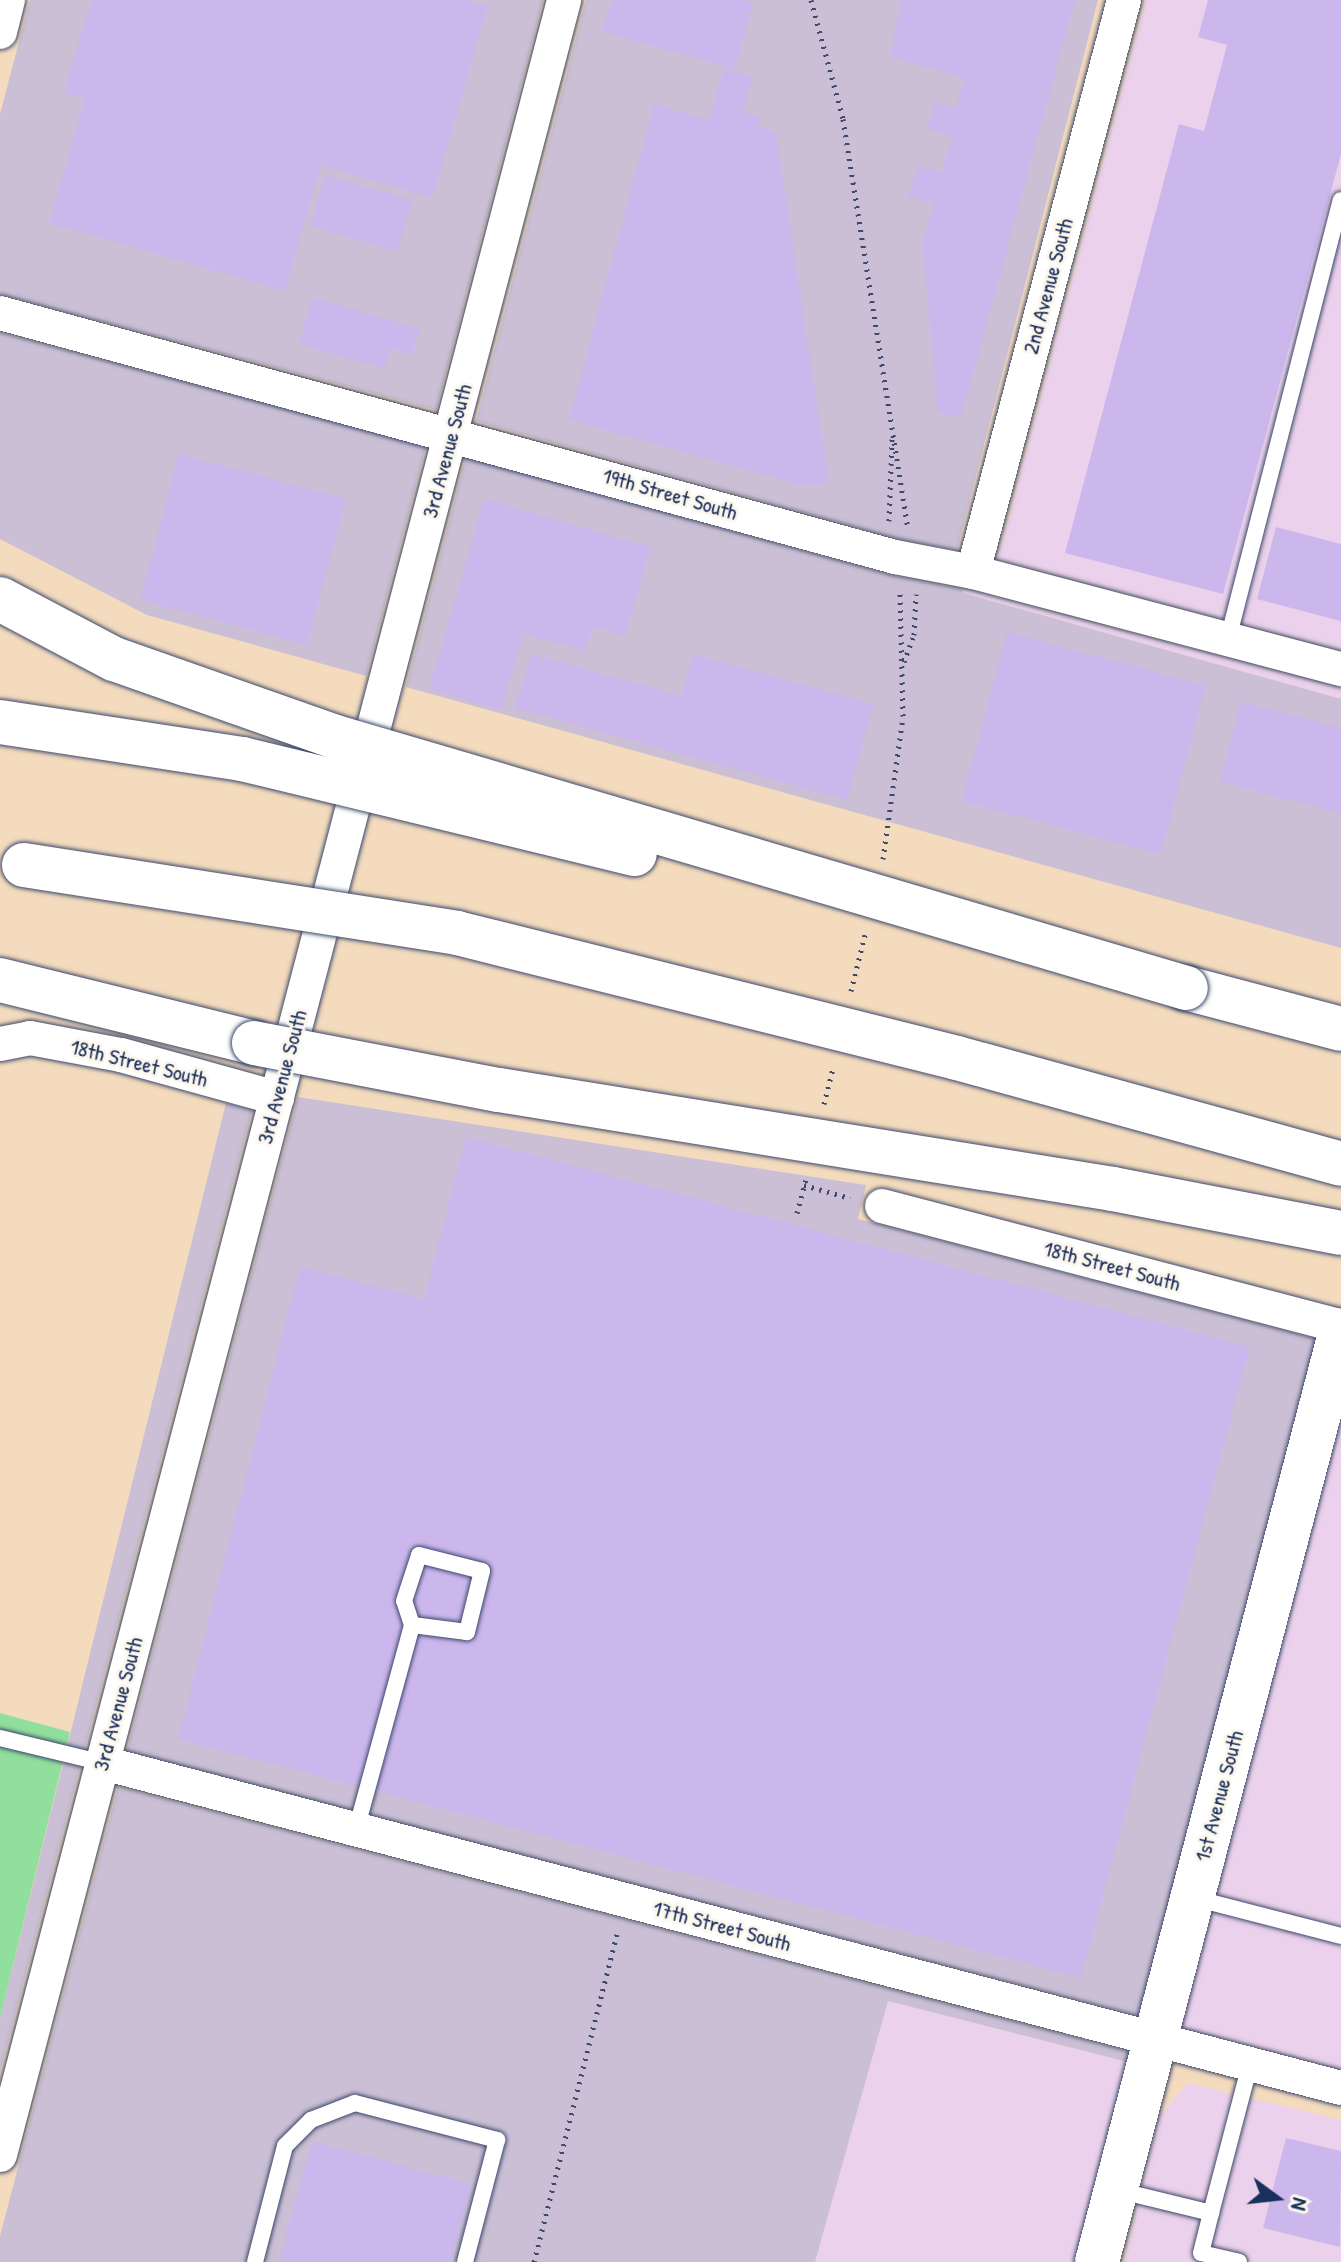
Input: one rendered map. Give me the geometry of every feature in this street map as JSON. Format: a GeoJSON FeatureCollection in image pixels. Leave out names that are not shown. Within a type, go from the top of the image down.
{"type":"FeatureCollection","features":[{"type":"Feature","properties":{"kind":"main road"},"geometry":{"type":"LineString","coordinates":[[0,599],[114,659],[336,737],[1186,988]]}},
{"type":"Feature","properties":{"kind":"main road"},"geometry":{"type":"LineString","coordinates":[[0,722],[242,759],[1186,988],[1341,1029]]}},
{"type":"Feature","properties":{"kind":"main road"},"geometry":{"type":"LineString","coordinates":[[0,867],[24,865],[457,933],[957,1058],[1341,1164]]}},
{"type":"Feature","properties":{"kind":"main road"},"geometry":{"type":"LineString","coordinates":[[0,980],[254,1043],[499,1090],[1113,1189],[1341,1233]]}},
{"type":"Feature","properties":{"kind":"main road","name":"1st Avenue South"},"geometry":{"type":"LineString","coordinates":[[1097,2262],[1341,1328]]}},
{"type":"Feature","properties":{"kind":"street"},"geometry":{"type":"LineString","coordinates":[[0,32],[8,0]]}},
{"type":"Feature","properties":{"kind":"street","name":"3rd Avenue South"},"geometry":{"type":"LineString","coordinates":[[0,2155],[564,0]]}},
{"type":"Feature","properties":{"kind":"street","name":"2nd Avenue South"},"geometry":{"type":"LineString","coordinates":[[973,572],[1124,0]]}},
{"type":"Feature","properties":{"kind":"street","name":"19th Street South"},"geometry":{"type":"LineString","coordinates":[[0,313],[451,433],[895,557],[973,572],[1341,669]]}},
{"type":"Feature","properties":{"kind":"street","name":"18th Street South"},"geometry":{"type":"LineString","coordinates":[[0,1044],[30,1038],[121,1055],[277,1098]]}},
{"type":"Feature","properties":{"kind":"street","name":"18th Street South"},"geometry":{"type":"LineString","coordinates":[[882,1206],[1341,1328]]}},
{"type":"Feature","properties":{"kind":"street","name":"17th Street South"},"geometry":{"type":"LineString","coordinates":[[103,1763],[1341,2088]]}},
{"type":"Feature","properties":{"kind":"lane"},"geometry":{"type":"LineString","coordinates":[[1228,639],[1341,200]]}},
{"type":"Feature","properties":{"kind":"lane"},"geometry":{"type":"LineString","coordinates":[[356,1830],[412,1625],[404,1601],[419,1555],[482,1571],[467,1632],[412,1625]]}},
{"type":"Feature","properties":{"kind":"lane"},"geometry":{"type":"LineString","coordinates":[[0,1738],[103,1763]]}},
{"type":"Feature","properties":{"kind":"lane"},"geometry":{"type":"LineString","coordinates":[[1193,1898],[1341,1936]]}},
{"type":"Feature","properties":{"kind":"lane"},"geometry":{"type":"LineString","coordinates":[[1239,2262],[1201,2253],[1250,2064]]}},
{"type":"Feature","properties":{"kind":"lane"},"geometry":{"type":"LineString","coordinates":[[255,2262],[285,2146],[311,2120],[355,2103],[497,2140],[465,2262]]}},
{"type":"Feature","properties":{"kind":"lane"},"geometry":{"type":"LineString","coordinates":[[1116,2189],[1211,2213]]}},
{"type":"Feature","properties":{"kind":"path"},"geometry":{"type":"LineString","coordinates":[[811,0],[843,119],[907,522]]}},
{"type":"Feature","properties":{"kind":"path"},"geometry":{"type":"LineString","coordinates":[[890,524],[892,439]]}},
{"type":"Feature","properties":{"kind":"path"},"geometry":{"type":"LineString","coordinates":[[882,867],[900,746],[903,664],[900,590]]}},
{"type":"Feature","properties":{"kind":"path"},"geometry":{"type":"LineString","coordinates":[[903,664],[917,620],[916,590]]}},
{"type":"Feature","properties":{"kind":"path"},"geometry":{"type":"LineString","coordinates":[[848,1003],[867,927]]}},
{"type":"Feature","properties":{"kind":"path"},"geometry":{"type":"LineString","coordinates":[[823,1109],[834,1064]]}},
{"type":"Feature","properties":{"kind":"path"},"geometry":{"type":"LineString","coordinates":[[797,1213],[808,1170]]}},
{"type":"Feature","properties":{"kind":"path"},"geometry":{"type":"LineString","coordinates":[[804,1185],[882,1206]]}},
{"type":"Feature","properties":{"kind":"path"},"geometry":{"type":"LineString","coordinates":[[534,2262],[626,1901]]}},
{"type":"Feature","properties":{"kind":"shaded area"},"geometry":{"type":"Polygon","coordinates":[[[30,0],[543,0],[436,410],[0,294],[0,114],[30,0]]]}},
{"type":"Feature","properties":{"kind":"shaded area"},"geometry":{"type":"Polygon","coordinates":[[[586,0],[1098,0],[957,550],[899,539],[476,421],[586,0]]]}},
{"type":"Feature","properties":{"kind":"shaded area"},"geometry":{"type":"Polygon","coordinates":[[[1146,0],[1341,0],[1341,650],[998,559],[1146,0]]]}},
{"type":"Feature","properties":{"kind":"shaded area"},"geometry":{"type":"Polygon","coordinates":[[[0,333],[426,446],[366,676],[147,615],[0,539],[0,333]]]}},
{"type":"Feature","properties":{"kind":"shaded area"},"geometry":{"type":"Polygon","coordinates":[[[466,457],[890,575],[963,589],[963,593],[1341,699],[1341,948],[406,687],[466,457]]]}},
{"type":"Feature","properties":{"kind":"shaded area"},"geometry":{"type":"Polygon","coordinates":[[[963,589],[1341,688],[1341,699],[962,593],[963,589]]]}},
{"type":"Feature","properties":{"kind":"shaded area"},"geometry":{"type":"Polygon","coordinates":[[[298,1097],[866,1185],[858,1219],[1317,1339],[1140,2016],[127,1751],[298,1097]]]}},
{"type":"Feature","properties":{"kind":"shaded area"},"geometry":{"type":"Polygon","coordinates":[[[226,1103],[252,1110],[0,2072],[0,2018],[226,1103]]]}},
{"type":"Feature","properties":{"kind":"shaded area"},"geometry":{"type":"Polygon","coordinates":[[[1341,1412],[1341,2069],[1180,2027],[1341,1412]]]}},
{"type":"Feature","properties":{"kind":"shaded area"},"geometry":{"type":"Polygon","coordinates":[[[118,1787],[1130,2052],[1128,2062],[888,2001],[815,2262],[0,2262],[0,2236],[118,1787]]]}},
{"type":"Feature","properties":{"kind":"shaded area"},"geometry":{"type":"Polygon","coordinates":[[[887,2001],[1128,2062],[1075,2262],[815,2262],[887,2001]]]}},
{"type":"Feature","properties":{"kind":"shaded area"},"geometry":{"type":"Polygon","coordinates":[[[1188,2083],[1341,2120],[1341,2262],[1124,2262],[1159,2117],[1188,2083]]]}},
{"type":"Feature","properties":{"kind":"green space"},"geometry":{"type":"Polygon","coordinates":[[[0,1713],[70,1732],[0,2018],[0,1713]]]}},
{"type":"Feature","properties":{"kind":"building"},"geometry":{"type":"Polygon","coordinates":[[[91,0],[466,0],[488,6],[432,198],[321,165],[285,291],[49,223],[85,99],[64,93],[91,0]]]}},
{"type":"Feature","properties":{"kind":"building"},"geometry":{"type":"Polygon","coordinates":[[[611,0],[743,0],[753,3],[735,69],[602,32],[611,0]]]}},
{"type":"Feature","properties":{"kind":"building"},"geometry":{"type":"Polygon","coordinates":[[[901,0],[1075,0],[961,418],[938,412],[922,244],[934,203],[908,197],[918,165],[942,172],[952,137],[926,129],[934,102],[956,108],[964,78],[890,57],[901,0]]]}},
{"type":"Feature","properties":{"kind":"building"},"geometry":{"type":"Polygon","coordinates":[[[1208,0],[1341,0],[1341,154],[1223,594],[1065,553],[1179,124],[1204,131],[1227,45],[1198,37],[1208,0]]]}},
{"type":"Feature","properties":{"kind":"building"},"geometry":{"type":"Polygon","coordinates":[[[724,68],[753,77],[743,112],[761,117],[759,126],[776,132],[829,483],[804,486],[569,420],[654,104],[709,120],[724,68]]]}},
{"type":"Feature","properties":{"kind":"building"},"geometry":{"type":"Polygon","coordinates":[[[325,175],[412,200],[398,251],[310,226],[325,175]]]}},
{"type":"Feature","properties":{"kind":"building"},"geometry":{"type":"Polygon","coordinates":[[[313,297],[420,329],[412,355],[391,348],[385,369],[299,344],[313,297]]]}},
{"type":"Feature","properties":{"kind":"building"},"geometry":{"type":"Polygon","coordinates":[[[179,454],[346,499],[307,645],[140,600],[179,454]]]}},
{"type":"Feature","properties":{"kind":"building"},"geometry":{"type":"Polygon","coordinates":[[[484,499],[651,547],[625,636],[593,626],[585,651],[524,634],[501,710],[429,689],[484,499]]]}},
{"type":"Feature","properties":{"kind":"building"},"geometry":{"type":"Polygon","coordinates":[[[1276,527],[1341,544],[1341,621],[1257,599],[1276,527]]]}},
{"type":"Feature","properties":{"kind":"building"},"geometry":{"type":"Polygon","coordinates":[[[1007,632],[1206,685],[1161,854],[962,801],[1007,632]]]}},
{"type":"Feature","properties":{"kind":"building"},"geometry":{"type":"Polygon","coordinates":[[[531,654],[682,696],[693,654],[874,704],[847,800],[515,708],[531,654]]]}},
{"type":"Feature","properties":{"kind":"building"},"geometry":{"type":"Polygon","coordinates":[[[1241,701],[1341,728],[1341,814],[1220,781],[1241,701]]]}},
{"type":"Feature","properties":{"kind":"building"},"geometry":{"type":"Polygon","coordinates":[[[466,1137],[1250,1347],[1081,1978],[178,1739],[300,1267],[424,1299],[466,1137]]]}},
{"type":"Feature","properties":{"kind":"building"},"geometry":{"type":"Polygon","coordinates":[[[1286,2138],[1341,2151],[1340,2247],[1263,2228],[1286,2138]]]}},
{"type":"Feature","properties":{"kind":"building"},"geometry":{"type":"Polygon","coordinates":[[[312,2141],[471,2184],[450,2262],[279,2262],[312,2141]]]}}]}
